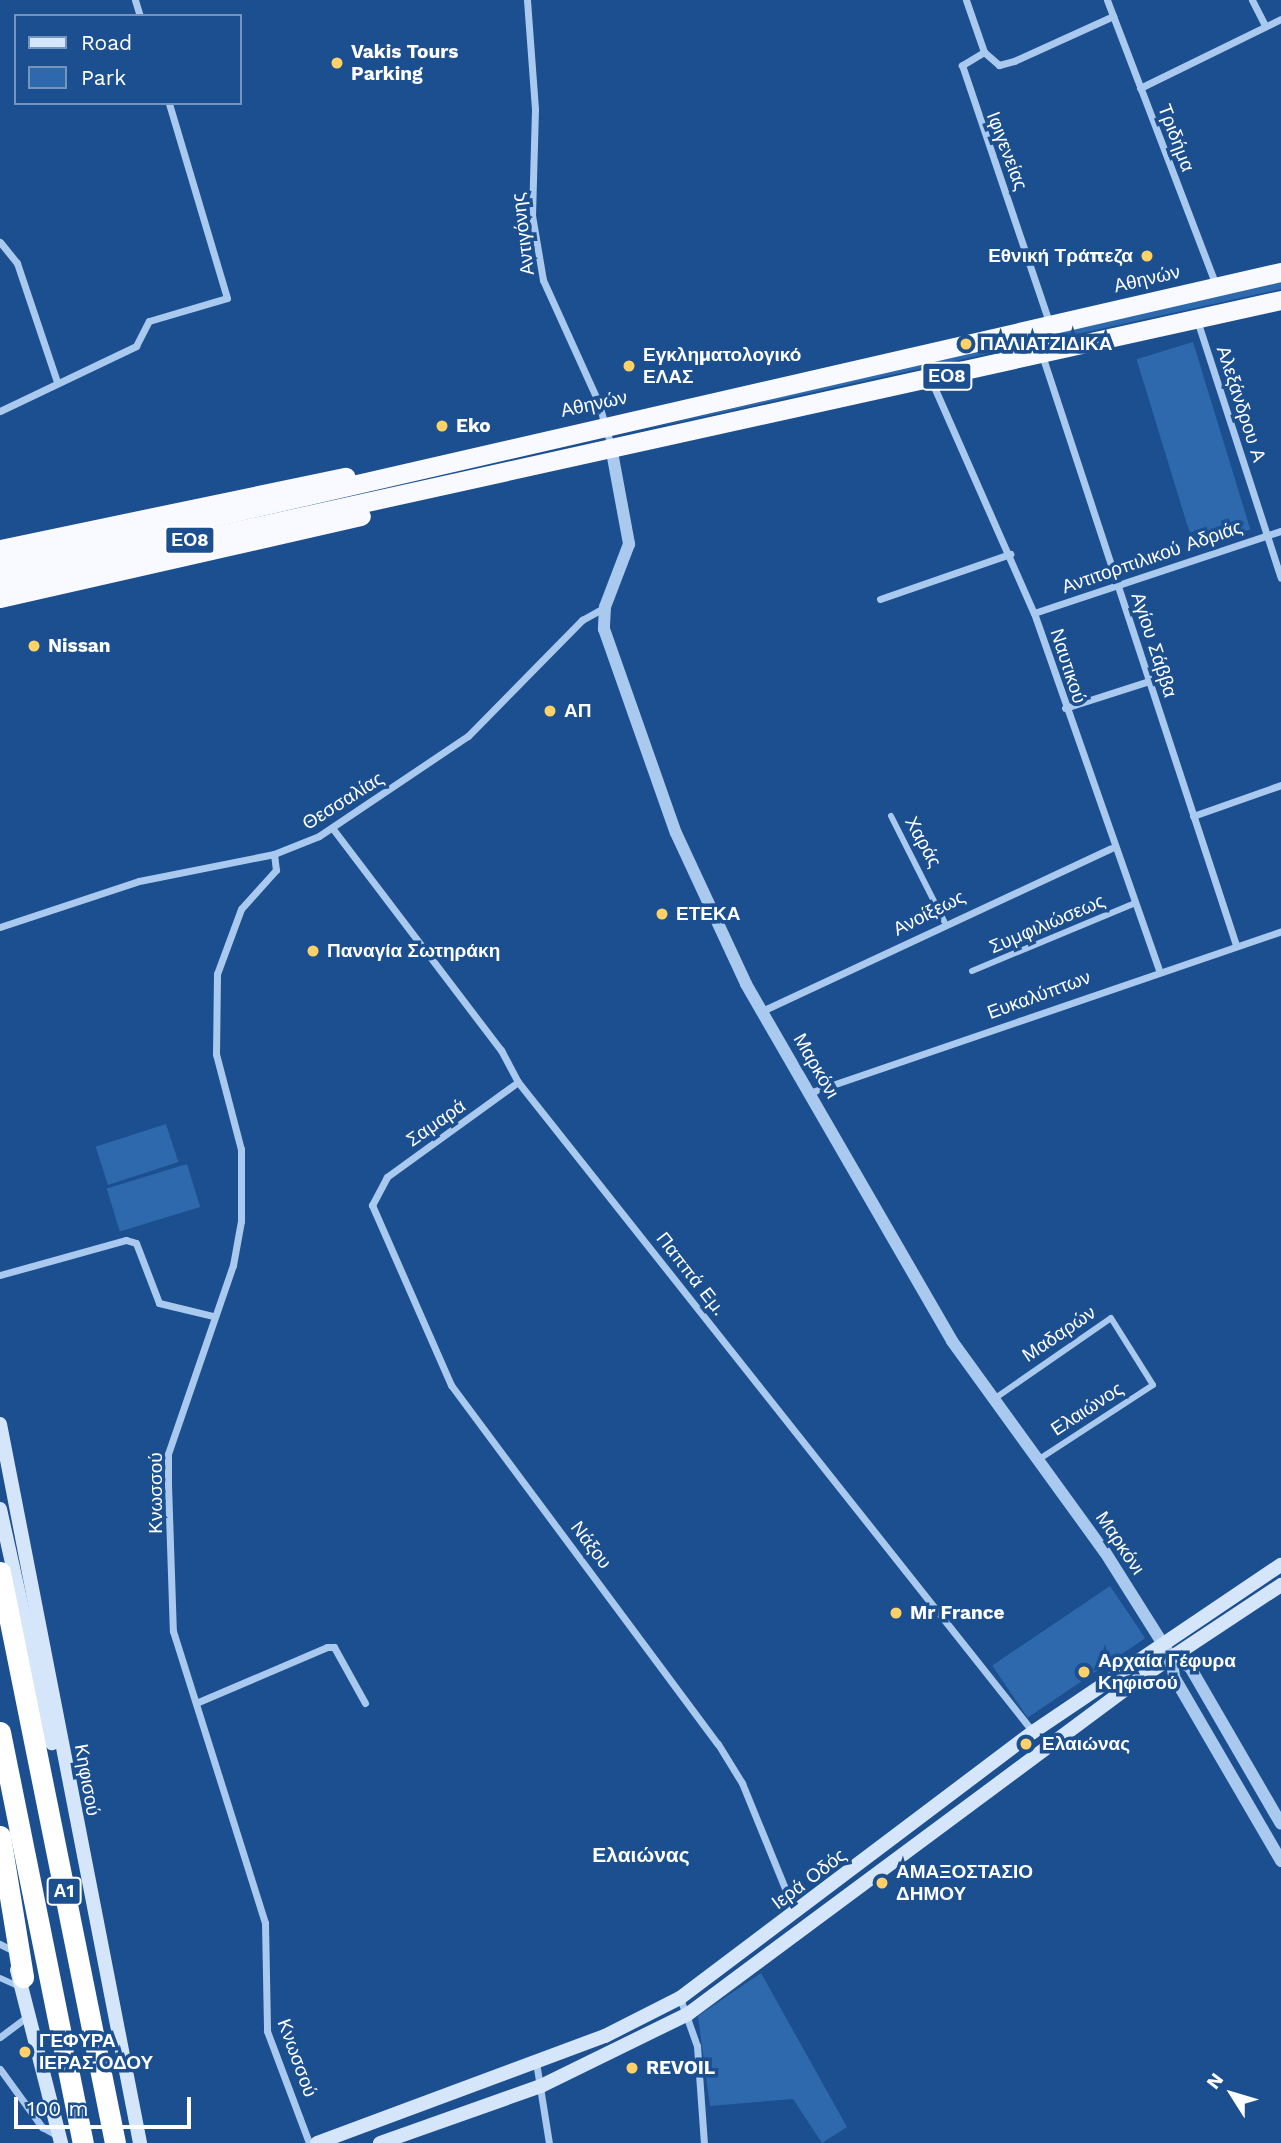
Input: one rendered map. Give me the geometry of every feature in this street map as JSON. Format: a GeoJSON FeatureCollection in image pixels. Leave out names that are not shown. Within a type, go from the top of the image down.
{"type":"FeatureCollection","features":[{"type":"Feature","properties":{"kind":"highway","name":"Αθηνών"},"geometry":{"type":"LineString","coordinates":[[0,583],[55,562],[423,467],[1281,272]]}},
{"type":"Feature","properties":{"kind":"highway","name":"Αθηνών"},"geometry":{"type":"LineString","coordinates":[[0,566],[55,562],[432,491],[1281,300]]}},
{"type":"Feature","properties":{"kind":"highway"},"geometry":{"type":"LineString","coordinates":[[0,550],[317,480],[423,467]]}},
{"type":"Feature","properties":{"kind":"highway"},"geometry":{"type":"LineString","coordinates":[[0,598],[326,525],[432,491]]}},
{"type":"Feature","properties":{"kind":"highway","name":"Α1"},"geometry":{"type":"LineString","coordinates":[[0,1572],[115,2143]]}},
{"type":"Feature","properties":{"kind":"highway"},"geometry":{"type":"LineString","coordinates":[[36,1678],[38,1763]]}},
{"type":"Feature","properties":{"kind":"highway","name":"Α1"},"geometry":{"type":"LineString","coordinates":[[0,1732],[83,2143]]}},
{"type":"Feature","properties":{"kind":"highway"},"geometry":{"type":"LineString","coordinates":[[0,1836],[24,1983]]}},
{"type":"Feature","properties":{"kind":"main road","name":"Κηφισού"},"geometry":{"type":"LineString","coordinates":[[0,1424],[85,1878],[140,2143]]}},
{"type":"Feature","properties":{"kind":"main road"},"geometry":{"type":"LineString","coordinates":[[0,1509],[36,1678],[85,1878]]}},
{"type":"Feature","properties":{"kind":"main road","name":"Ιερά Οδός"},"geometry":{"type":"LineString","coordinates":[[317,2143],[536,2062],[680,1998],[796,1914],[1033,1732],[1161,1642],[1281,1564]]}},
{"type":"Feature","properties":{"kind":"main road","name":"Ιερά Οδός"},"geometry":{"type":"LineString","coordinates":[[380,2143],[541,2086],[688,2014],[1171,1657],[1281,1585]]}},
{"type":"Feature","properties":{"kind":"main road"},"geometry":{"type":"LineString","coordinates":[[0,1894],[5,1946],[24,1983],[61,2140]]}},
{"type":"Feature","properties":{"kind":"street","name":"Αντιγόνης"},"geometry":{"type":"LineString","coordinates":[[527,0],[536,109],[533,215],[543,280],[606,425],[612,452]]}},
{"type":"Feature","properties":{"kind":"street"},"geometry":{"type":"LineString","coordinates":[[966,0],[984,52],[999,65],[1014,61],[1113,16]]}},
{"type":"Feature","properties":{"kind":"street","name":"Τριδήμα"},"geometry":{"type":"LineString","coordinates":[[1107,0],[1217,287]]}},
{"type":"Feature","properties":{"kind":"street"},"geometry":{"type":"LineString","coordinates":[[1252,0],[1265,25]]}},
{"type":"Feature","properties":{"kind":"street"},"geometry":{"type":"LineString","coordinates":[[1140,88],[1281,19]]}},
{"type":"Feature","properties":{"kind":"street","name":"Ιφιγενείας"},"geometry":{"type":"LineString","coordinates":[[984,52],[962,65],[1050,325]]}},
{"type":"Feature","properties":{"kind":"street"},"geometry":{"type":"LineString","coordinates":[[0,411],[136,346],[149,321],[227,298],[170,105]]}},
{"type":"Feature","properties":{"kind":"street"},"geometry":{"type":"LineString","coordinates":[[0,242],[16,263],[57,382]]}},
{"type":"Feature","properties":{"kind":"street","name":"Αλεξάνδρου Α"},"geometry":{"type":"LineString","coordinates":[[1197,319],[1281,578]]}},
{"type":"Feature","properties":{"kind":"street","name":"Αγίου Σάββα"},"geometry":{"type":"LineString","coordinates":[[1042,354],[1236,946]]}},
{"type":"Feature","properties":{"kind":"street","name":"Ναυτικού"},"geometry":{"type":"LineString","coordinates":[[930,380],[1010,554],[1034,613],[1111,848],[1159,969]]}},
{"type":"Feature","properties":{"kind":"street","name":"Μαρκόνι"},"geometry":{"type":"LineString","coordinates":[[612,452],[629,544],[605,607],[604,629],[676,833],[762,1011],[952,1341],[1038,1460],[1171,1657]]}},
{"type":"Feature","properties":{"kind":"street","name":"Αντιτορπιλικού Αδριάς"},"geometry":{"type":"LineString","coordinates":[[1034,613],[1281,531]]}},
{"type":"Feature","properties":{"kind":"street"},"geometry":{"type":"LineString","coordinates":[[880,599],[1010,554]]}},
{"type":"Feature","properties":{"kind":"street","name":"Θεσσαλίας"},"geometry":{"type":"LineString","coordinates":[[0,927],[139,881],[274,854],[333,829],[468,736],[582,620],[605,607]]}},
{"type":"Feature","properties":{"kind":"street"},"geometry":{"type":"LineString","coordinates":[[1065,708],[1150,681]]}},
{"type":"Feature","properties":{"kind":"street"},"geometry":{"type":"LineString","coordinates":[[1193,816],[1281,785]]}},
{"type":"Feature","properties":{"kind":"street","name":"Χαράς"},"geometry":{"type":"LineString","coordinates":[[891,816],[944,921]]}},
{"type":"Feature","properties":{"kind":"street","name":"Παππά Εμ."},"geometry":{"type":"LineString","coordinates":[[333,829],[501,1050],[519,1082],[1033,1732]]}},
{"type":"Feature","properties":{"kind":"street","name":"Ανοίξεως"},"geometry":{"type":"LineString","coordinates":[[762,1011],[944,921],[1111,848]]}},
{"type":"Feature","properties":{"kind":"street","name":"Κνωσσού"},"geometry":{"type":"LineString","coordinates":[[274,854],[276,870],[242,909],[217,974],[216,1054],[241,1149],[242,1221],[168,1454],[173,1631],[265,1923],[267,2031],[309,2143]]}},
{"type":"Feature","properties":{"kind":"street","name":"Συμφιλιώσεως"},"geometry":{"type":"LineString","coordinates":[[972,971],[1133,904]]}},
{"type":"Feature","properties":{"kind":"street","name":"Ευκαλύπτων"},"geometry":{"type":"LineString","coordinates":[[809,1093],[1159,969],[1281,930]]}},
{"type":"Feature","properties":{"kind":"street","name":"Σαμαρά"},"geometry":{"type":"LineString","coordinates":[[374,1192],[519,1082]]}},
{"type":"Feature","properties":{"kind":"street","name":"Νάξου"},"geometry":{"type":"LineString","coordinates":[[374,1192],[372,1205],[451,1385],[718,1744],[742,1783],[796,1914]]}},
{"type":"Feature","properties":{"kind":"street"},"geometry":{"type":"LineString","coordinates":[[0,1275],[126,1240],[136,1243],[159,1303],[213,1316]]}},
{"type":"Feature","properties":{"kind":"street","name":"Μαδαρών"},"geometry":{"type":"LineString","coordinates":[[994,1399],[1111,1318],[1153,1385]]}},
{"type":"Feature","properties":{"kind":"street","name":"Ελαιώνος"},"geometry":{"type":"LineString","coordinates":[[1038,1460],[1153,1385]]}},
{"type":"Feature","properties":{"kind":"street"},"geometry":{"type":"LineString","coordinates":[[196,1703],[327,1647],[334,1647],[365,1703]]}},
{"type":"Feature","properties":{"kind":"street"},"geometry":{"type":"LineString","coordinates":[[1171,1657],[1190,1667],[1281,1824]]}},
{"type":"Feature","properties":{"kind":"street"},"geometry":{"type":"LineString","coordinates":[[1171,1657],[1174,1677],[1281,1861]]}},
{"type":"Feature","properties":{"kind":"street"},"geometry":{"type":"LineString","coordinates":[[0,1979],[24,1983]]}},
{"type":"Feature","properties":{"kind":"street"},"geometry":{"type":"LineString","coordinates":[[680,1998],[688,2014],[704,2143]]}},
{"type":"Feature","properties":{"kind":"street"},"geometry":{"type":"LineString","coordinates":[[0,2037],[31,2014]]}},
{"type":"Feature","properties":{"kind":"street"},"geometry":{"type":"LineString","coordinates":[[536,2062],[549,2143]]}},
{"type":"Feature","properties":{"kind":"street"},"geometry":{"type":"LineString","coordinates":[[0,2070],[42,2127],[61,2140]]}},
{"type":"Feature","properties":{"kind":"green space"},"geometry":{"type":"Polygon","coordinates":[[[1281,280],[1281,289],[638,431],[802,392],[1281,280]]]}},
{"type":"Feature","properties":{"kind":"green space"},"geometry":{"type":"Polygon","coordinates":[[[1193,342],[1250,529],[1194,547],[1137,359],[1193,342]]]}},
{"type":"Feature","properties":{"kind":"green space"},"geometry":{"type":"Polygon","coordinates":[[[166,1124],[178,1162],[108,1185],[96,1147],[166,1124]]]}},
{"type":"Feature","properties":{"kind":"green space"},"geometry":{"type":"Polygon","coordinates":[[[187,1164],[200,1207],[120,1232],[107,1189],[187,1164]]]}},
{"type":"Feature","properties":{"kind":"green space"},"geometry":{"type":"Polygon","coordinates":[[[1110,1586],[1145,1638],[1028,1718],[992,1665],[1110,1586]]]}},
{"type":"Feature","properties":{"kind":"green space"},"geometry":{"type":"Polygon","coordinates":[[[761,1973],[847,2127],[822,2143],[793,2099],[710,2106],[698,2016],[761,1973]]]}},
{"type":"Feature","properties":{"kind":"place","name":"Vakis Tours Parking"},"geometry":{"type":"Point","coordinates":[337,63]}},
{"type":"Feature","properties":{"kind":"place","name":"Εθνική Τράπεζα"},"geometry":{"type":"Point","coordinates":[1147,256]}},
{"type":"Feature","properties":{"kind":"place","name":"ΠΑΛΙΑΤΖΙΔΙΚΑ"},"geometry":{"type":"Point","coordinates":[966,344]}},
{"type":"Feature","properties":{"kind":"place","name":"Εγκληματολογικό ΕΛΑΣ"},"geometry":{"type":"Point","coordinates":[629,366]}},
{"type":"Feature","properties":{"kind":"place","name":"Eko"},"geometry":{"type":"Point","coordinates":[442,426]}},
{"type":"Feature","properties":{"kind":"place","name":"Nissan"},"geometry":{"type":"Point","coordinates":[34,646]}},
{"type":"Feature","properties":{"kind":"place","name":"ΑΠ"},"geometry":{"type":"Point","coordinates":[550,711]}},
{"type":"Feature","properties":{"kind":"place","name":"ΕΤΕΚΑ"},"geometry":{"type":"Point","coordinates":[662,914]}},
{"type":"Feature","properties":{"kind":"place","name":"Παναγία Σωτηράκη"},"geometry":{"type":"Point","coordinates":[313,951]}},
{"type":"Feature","properties":{"kind":"place","name":"Mr France"},"geometry":{"type":"Point","coordinates":[896,1613]}},
{"type":"Feature","properties":{"kind":"place","name":"Αρχαία Γέφυρα Κηφισού"},"geometry":{"type":"Point","coordinates":[1084,1672]}},
{"type":"Feature","properties":{"kind":"place","name":"Ελαιώνας"},"geometry":{"type":"Point","coordinates":[1026,1744]}},
{"type":"Feature","properties":{"kind":"place","name":"ΑΜΑΞΟΣΤΑΣΙΟ ΔΗΜΟΥ"},"geometry":{"type":"Point","coordinates":[882,1883]}},
{"type":"Feature","properties":{"kind":"place","name":"ΓΕΦΥΡΑ ΙΕΡΑΣ ΟΔΟΥ"},"geometry":{"type":"Point","coordinates":[25,2052]}},
{"type":"Feature","properties":{"kind":"place","name":"REVOIL"},"geometry":{"type":"Point","coordinates":[632,2068]}},
{"type":"Feature","properties":{"kind":"district","name":"Ελαιώνας"},"geometry":{"type":"Point","coordinates":[641,1855]}}]}
